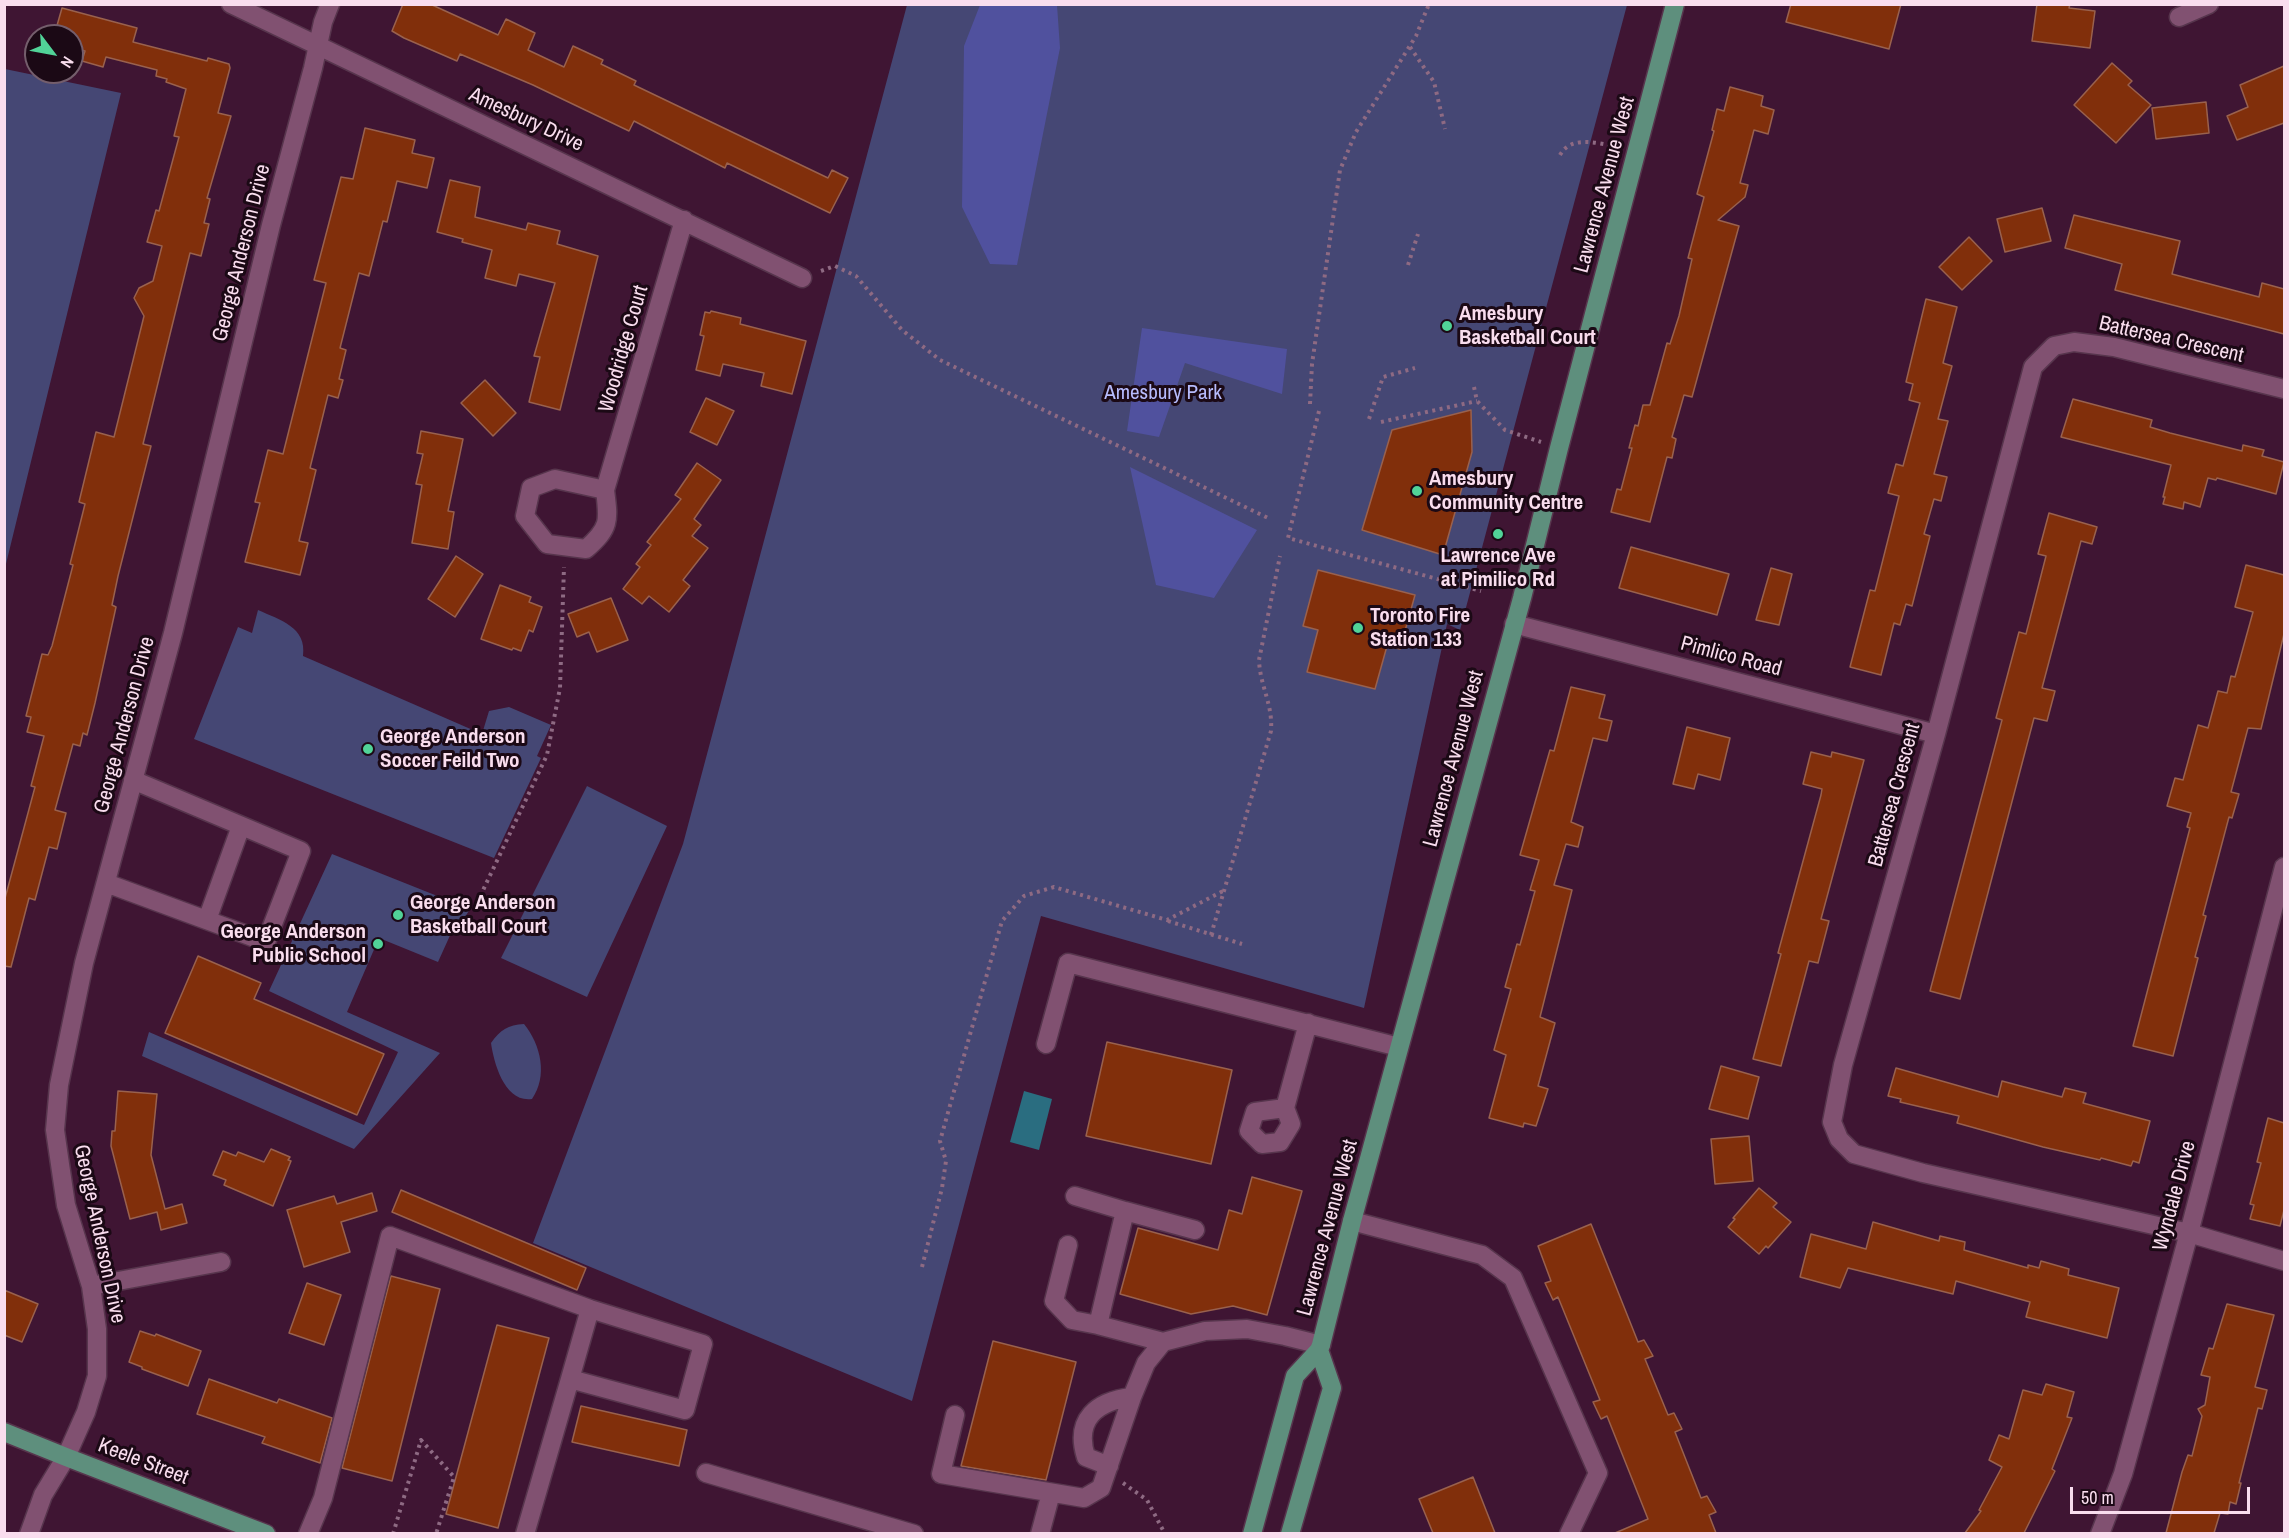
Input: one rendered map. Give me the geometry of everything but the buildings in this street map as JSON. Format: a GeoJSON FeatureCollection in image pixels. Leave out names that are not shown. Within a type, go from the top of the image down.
{"type":"FeatureCollection","features":[{"type":"Feature","properties":{"kind":"main road","name":"Lawrence Avenue West"},"geometry":{"type":"LineString","coordinates":[[1252,1533],[1295,1376],[1320,1348],[1352,1221],[1514,624],[1676,4]]}},
{"type":"Feature","properties":{"kind":"main road"},"geometry":{"type":"LineString","coordinates":[[1290,1533],[1332,1388],[1320,1348]]}},
{"type":"Feature","properties":{"kind":"main road","name":"Keele Street"},"geometry":{"type":"LineString","coordinates":[[4,1431],[266,1533]]}},
{"type":"Feature","properties":{"kind":"street","name":"Amesbury Drive"},"geometry":{"type":"LineString","coordinates":[[231,4],[802,278]]}},
{"type":"Feature","properties":{"kind":"street","name":"George Anderson Drive"},"geometry":{"type":"LineString","coordinates":[[29,1533],[43,1495],[66,1457],[86,1412],[97,1376],[97,1329],[91,1286],[66,1205],[55,1130],[59,1085],[84,963],[173,633],[260,269],[323,22],[330,4]]}},
{"type":"Feature","properties":{"kind":"street"},"geometry":{"type":"LineString","coordinates":[[2179,16],[2209,4]]}},
{"type":"Feature","properties":{"kind":"street","name":"Woodridge Court"},"geometry":{"type":"LineString","coordinates":[[565,546],[586,549],[600,536],[609,518],[605,490],[684,220]]}},
{"type":"Feature","properties":{"kind":"street","name":"Battersea Crescent"},"geometry":{"type":"LineString","coordinates":[[2284,389],[2114,347],[2074,342],[2054,346],[2033,367],[1936,734],[1843,1065],[1832,1122],[1839,1139],[1854,1154],[1923,1173],[2189,1233],[2284,1261]]}},
{"type":"Feature","properties":{"kind":"street"},"geometry":{"type":"LineString","coordinates":[[565,546],[547,544],[525,516],[531,488],[555,479],[605,490]]}},
{"type":"Feature","properties":{"kind":"street","name":"Pimlico Road"},"geometry":{"type":"LineString","coordinates":[[1514,624],[1936,734]]}},
{"type":"Feature","properties":{"kind":"street"},"geometry":{"type":"LineString","coordinates":[[106,883],[266,942],[301,851],[133,780]]}},
{"type":"Feature","properties":{"kind":"street"},"geometry":{"type":"LineString","coordinates":[[207,920],[241,825]]}},
{"type":"Feature","properties":{"kind":"street","name":"Wyndale Drive"},"geometry":{"type":"LineString","coordinates":[[2100,1533],[2123,1474],[2189,1233],[2284,867]]}},
{"type":"Feature","properties":{"kind":"street"},"geometry":{"type":"LineString","coordinates":[[1046,1044],[1068,963],[1399,1047]]}},
{"type":"Feature","properties":{"kind":"street"},"geometry":{"type":"LineString","coordinates":[[1285,1108],[1308,1023]]}},
{"type":"Feature","properties":{"kind":"street"},"geometry":{"type":"LineString","coordinates":[[1076,1196],[1195,1230]]}},
{"type":"Feature","properties":{"kind":"street"},"geometry":{"type":"LineString","coordinates":[[1098,1325],[1125,1211]]}},
{"type":"Feature","properties":{"kind":"street"},"geometry":{"type":"LineString","coordinates":[[1352,1221],[1482,1254],[1513,1278],[1598,1473],[1569,1533]]}},
{"type":"Feature","properties":{"kind":"street"},"geometry":{"type":"LineString","coordinates":[[308,1533],[323,1498],[390,1236],[590,1309],[703,1344],[685,1410],[570,1379]]}},
{"type":"Feature","properties":{"kind":"street"},"geometry":{"type":"LineString","coordinates":[[1068,1245],[1054,1301],[1072,1320],[1163,1342],[1204,1331],[1246,1329],[1320,1348]]}},
{"type":"Feature","properties":{"kind":"street"},"geometry":{"type":"LineString","coordinates":[[91,1286],[221,1262]]}},
{"type":"Feature","properties":{"kind":"street"},"geometry":{"type":"LineString","coordinates":[[525,1533],[590,1309]]}},
{"type":"Feature","properties":{"kind":"street"},"geometry":{"type":"LineString","coordinates":[[955,1415],[941,1474],[1084,1498],[1101,1488],[1146,1363],[1163,1342]]}},
{"type":"Feature","properties":{"kind":"street"},"geometry":{"type":"LineString","coordinates":[[1109,1466],[1086,1457],[1081,1443],[1088,1418],[1096,1408],[1114,1399],[1132,1397]]}},
{"type":"Feature","properties":{"kind":"street"},"geometry":{"type":"LineString","coordinates":[[706,1473],[914,1533]]}},
{"type":"Feature","properties":{"kind":"street"},"geometry":{"type":"LineString","coordinates":[[1040,1533],[1051,1493]]}},
{"type":"Feature","properties":{"kind":"path"},"geometry":{"type":"LineString","coordinates":[[1310,404],[1312,364],[1340,170],[1356,132],[1410,47],[1429,4]]}},
{"type":"Feature","properties":{"kind":"path"},"geometry":{"type":"LineString","coordinates":[[1410,47],[1434,82],[1445,129]]}},
{"type":"Feature","properties":{"kind":"path"},"geometry":{"type":"LineString","coordinates":[[1560,155],[1564,149],[1579,142],[1609,145]]}},
{"type":"Feature","properties":{"kind":"path"},"geometry":{"type":"LineString","coordinates":[[1408,265],[1418,234]]}},
{"type":"Feature","properties":{"kind":"path"},"geometry":{"type":"LineString","coordinates":[[802,278],[835,266],[849,271],[856,276],[902,330],[940,360],[1268,518]]}},
{"type":"Feature","properties":{"kind":"path"},"geometry":{"type":"LineString","coordinates":[[1369,418],[1383,377],[1415,368]]}},
{"type":"Feature","properties":{"kind":"path"},"geometry":{"type":"LineString","coordinates":[[1474,387],[1477,400],[1505,430],[1559,448]]}},
{"type":"Feature","properties":{"kind":"path"},"geometry":{"type":"LineString","coordinates":[[1381,422],[1477,400]]}},
{"type":"Feature","properties":{"kind":"path"},"geometry":{"type":"LineString","coordinates":[[1319,411],[1288,538],[1481,591]]}},
{"type":"Feature","properties":{"kind":"path"},"geometry":{"type":"LineString","coordinates":[[477,903],[547,755],[560,688],[565,546]]}},
{"type":"Feature","properties":{"kind":"path"},"geometry":{"type":"LineString","coordinates":[[1211,935],[1271,731],[1270,704],[1259,660],[1280,556]]}},
{"type":"Feature","properties":{"kind":"path"},"geometry":{"type":"LineString","coordinates":[[921,1268],[942,1188],[946,1161],[940,1141],[1002,921],[1024,896],[1054,887],[1242,944]]}},
{"type":"Feature","properties":{"kind":"path"},"geometry":{"type":"LineString","coordinates":[[1167,920],[1225,890]]}},
{"type":"Feature","properties":{"kind":"path"},"geometry":{"type":"LineString","coordinates":[[393,1533],[421,1440],[454,1477],[436,1533]]}},
{"type":"Feature","properties":{"kind":"path"},"geometry":{"type":"LineString","coordinates":[[1122,1483],[1147,1500],[1165,1533]]}},
{"type":"Feature","properties":{"kind":"green space","name":"Amesbury Park"},"geometry":{"type":"Polygon","coordinates":[[[907,5],[1627,5],[1460,630],[1447,624],[1364,1008],[1041,916],[912,1401],[533,1243],[683,844],[907,5]]]}},
{"type":"Feature","properties":{"kind":"green space"},"geometry":{"type":"Polygon","coordinates":[[[980,5],[1057,5],[1060,48],[1017,265],[990,264],[962,207],[964,46],[980,5]]]}},
{"type":"Feature","properties":{"kind":"green space"},"geometry":{"type":"Polygon","coordinates":[[[4,69],[24,73],[24,84],[77,84],[121,93],[5,568],[4,69]]]}},
{"type":"Feature","properties":{"kind":"green space"},"geometry":{"type":"Polygon","coordinates":[[[1142,328],[1287,349],[1282,394],[1185,363],[1159,437],[1127,431],[1142,328]]]}},
{"type":"Feature","properties":{"kind":"green space"},"geometry":{"type":"Polygon","coordinates":[[[1130,467],[1257,530],[1214,598],[1156,585],[1130,467]]]}},
{"type":"Feature","properties":{"kind":"green space","name":"George Anderson Soccer Feild Two"},"geometry":{"type":"Polygon","coordinates":[[[258,610],[283,621],[296,631],[301,638],[303,656],[482,734],[489,711],[509,707],[551,725],[537,756],[541,758],[494,858],[194,739],[238,627],[252,633],[258,610]]]}},
{"type":"Feature","properties":{"kind":"green space"},"geometry":{"type":"Polygon","coordinates":[[[587,786],[667,826],[587,997],[501,958],[587,786]]]}},
{"type":"Feature","properties":{"kind":"green space"},"geometry":{"type":"Polygon","coordinates":[[[332,854],[470,909],[462,922],[457,920],[438,962],[379,938],[347,1012],[440,1053],[354,1149],[142,1056],[149,1032],[364,1125],[398,1052],[269,991],[332,854]]]}},
{"type":"Feature","properties":{"kind":"green space"},"geometry":{"type":"Polygon","coordinates":[[[524,1024],[535,1041],[540,1061],[540,1081],[532,1099],[523,1099],[508,1089],[498,1071],[491,1043],[505,1029],[524,1024]]]}},
{"type":"Feature","properties":{"kind":"shaded area"},"geometry":{"type":"Polygon","coordinates":[[[1024,1091],[1052,1099],[1039,1150],[1010,1142],[1024,1091]]]}},
{"type":"Feature","properties":{"kind":"place","name":"Amesbury Basketball Court"},"geometry":{"type":"Point","coordinates":[1447,326]}},
{"type":"Feature","properties":{"kind":"place","name":"Amesbury Community Centre"},"geometry":{"type":"Point","coordinates":[1417,491]}},
{"type":"Feature","properties":{"kind":"place","name":"Lawrence Ave at Pimilico Rd"},"geometry":{"type":"Point","coordinates":[1498,534]}},
{"type":"Feature","properties":{"kind":"place","name":"Toronto Fire Station 133"},"geometry":{"type":"Point","coordinates":[1358,628]}},
{"type":"Feature","properties":{"kind":"place","name":"George Anderson Soccer Feild Two"},"geometry":{"type":"Point","coordinates":[368,749]}},
{"type":"Feature","properties":{"kind":"place","name":"George Anderson Basketball Court"},"geometry":{"type":"Point","coordinates":[398,915]}},
{"type":"Feature","properties":{"kind":"place","name":"George Anderson Public School"},"geometry":{"type":"Point","coordinates":[378,944]}}]}
